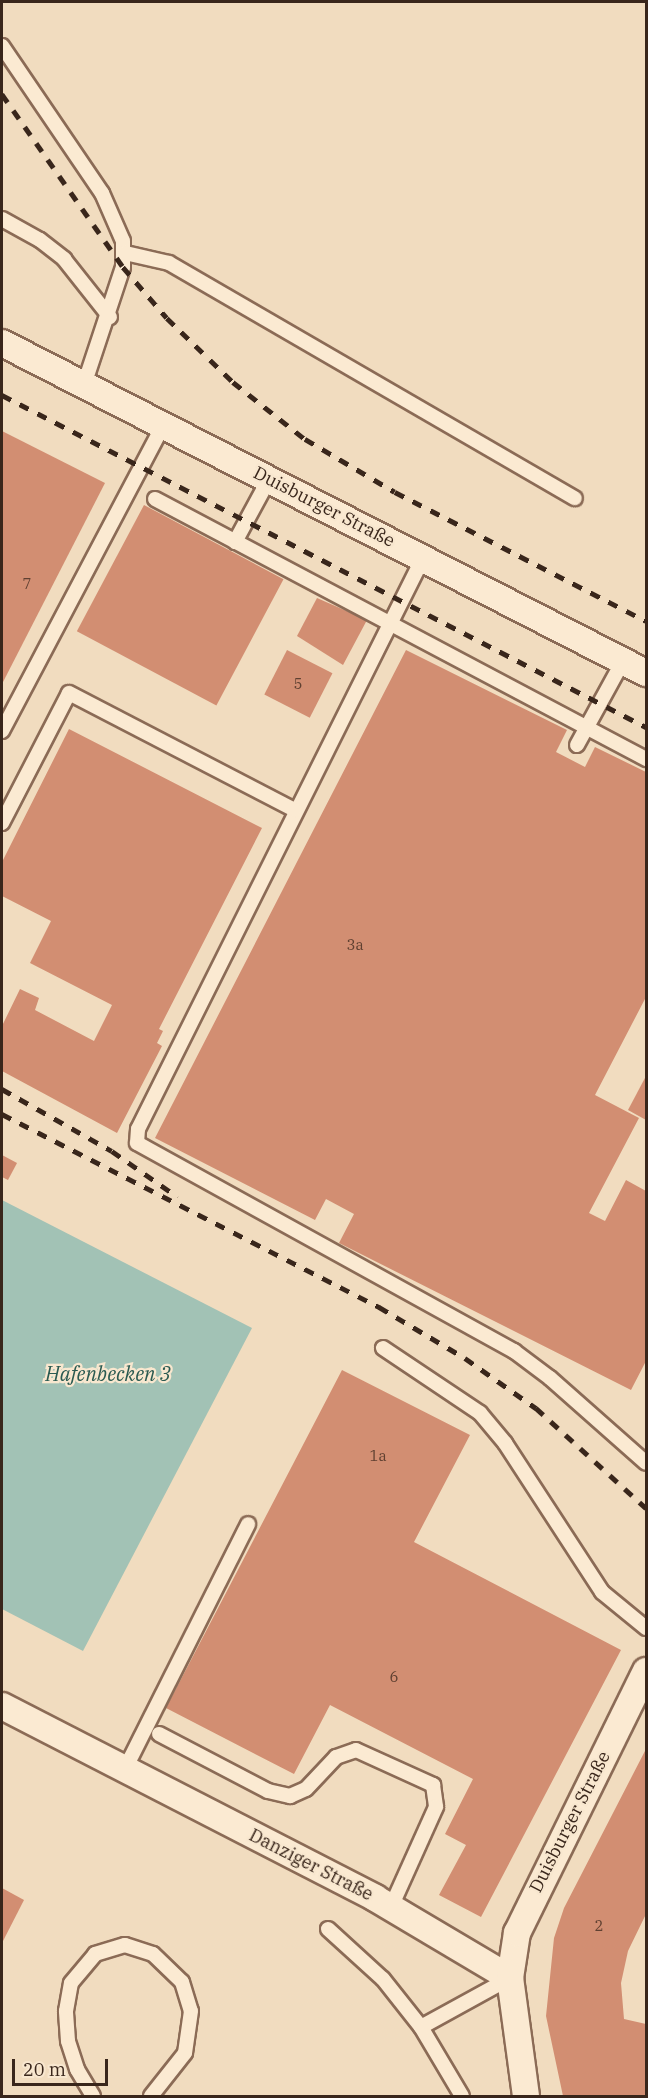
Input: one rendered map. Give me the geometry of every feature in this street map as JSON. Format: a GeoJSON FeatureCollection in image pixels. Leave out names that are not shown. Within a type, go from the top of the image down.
{"type":"FeatureCollection","features":[{"type":"Feature","properties":{"kind":"street","name":"Duisburger Straße"},"geometry":{"type":"LineString","coordinates":[[2,343],[646,673]]}},
{"type":"Feature","properties":{"kind":"street","name":"Duisburger Straße"},"geometry":{"type":"LineString","coordinates":[[510,1978],[517,1933],[535,1891],[646,1671]]}},
{"type":"Feature","properties":{"kind":"street","name":"Danziger Straße"},"geometry":{"type":"LineString","coordinates":[[2,1706],[391,1907],[510,1978]]}},
{"type":"Feature","properties":{"kind":"street"},"geometry":{"type":"LineString","coordinates":[[510,1978],[526,2097]]}},
{"type":"Feature","properties":{"kind":"lane"},"geometry":{"type":"LineString","coordinates":[[2,46],[102,193],[125,253],[110,317],[84,385]]}},
{"type":"Feature","properties":{"kind":"lane"},"geometry":{"type":"LineString","coordinates":[[2,219],[40,240],[64,259],[110,317]]}},
{"type":"Feature","properties":{"kind":"lane"},"geometry":{"type":"LineString","coordinates":[[125,253],[169,263],[575,498]]}},
{"type":"Feature","properties":{"kind":"lane"},"geometry":{"type":"LineString","coordinates":[[2,731],[163,424]]}},
{"type":"Feature","properties":{"kind":"lane"},"geometry":{"type":"LineString","coordinates":[[235,542],[269,479]]}},
{"type":"Feature","properties":{"kind":"lane"},"geometry":{"type":"LineString","coordinates":[[155,499],[646,759]]}},
{"type":"Feature","properties":{"kind":"lane"},"geometry":{"type":"LineString","coordinates":[[423,558],[388,623],[138,1129],[137,1143],[514,1351],[646,1463]]}},
{"type":"Feature","properties":{"kind":"lane"},"geometry":{"type":"LineString","coordinates":[[577,745],[622,661]]}},
{"type":"Feature","properties":{"kind":"lane"},"geometry":{"type":"LineString","coordinates":[[2,823],[69,693],[295,810]]}},
{"type":"Feature","properties":{"kind":"lane"},"geometry":{"type":"LineString","coordinates":[[383,1348],[480,1413],[505,1443],[602,1592],[646,1628]]}},
{"type":"Feature","properties":{"kind":"lane"},"geometry":{"type":"LineString","coordinates":[[124,1769],[248,1524]]}},
{"type":"Feature","properties":{"kind":"lane"},"geometry":{"type":"LineString","coordinates":[[159,1734],[268,1791],[290,1796],[306,1790],[336,1757],[356,1750],[433,1785],[436,1808],[391,1907]]}},
{"type":"Feature","properties":{"kind":"lane"},"geometry":{"type":"LineString","coordinates":[[328,1929],[383,1979],[421,2027],[462,2097]]}},
{"type":"Feature","properties":{"kind":"lane"},"geometry":{"type":"LineString","coordinates":[[93,2097],[76,2069],[68,2041],[66,2011],[71,1983],[95,1954],[125,1945],[153,1954],[182,1982],[191,2011],[185,2053],[151,2097]]}},
{"type":"Feature","properties":{"kind":"lane"},"geometry":{"type":"LineString","coordinates":[[421,2027],[510,1978]]}},
{"type":"Feature","properties":{"kind":"water","name":"Hafenbecken 3"},"geometry":{"type":"Polygon","coordinates":[[[2,1200],[252,1328],[83,1651],[2,1609],[2,1200]]]}},
{"type":"Feature","properties":{"kind":"building"},"geometry":{"type":"Polygon","coordinates":[[[2,431],[105,483],[2,684],[2,431]]]}},
{"type":"Feature","properties":{"kind":"building"},"geometry":{"type":"Polygon","coordinates":[[[144,505],[284,579],[216,705],[77,631],[144,505]]]}},
{"type":"Feature","properties":{"kind":"building"},"geometry":{"type":"Polygon","coordinates":[[[317,598],[367,620],[343,665],[297,636],[317,598]]]}},
{"type":"Feature","properties":{"kind":"building"},"geometry":{"type":"Polygon","coordinates":[[[287,650],[332,673],[310,718],[264,695],[287,650]]]}},
{"type":"Feature","properties":{"kind":"building"},"geometry":{"type":"Polygon","coordinates":[[[406,650],[567,730],[556,752],[585,767],[595,747],[646,772],[646,997],[595,1095],[639,1118],[589,1213],[605,1221],[626,1180],[646,1191],[646,1361],[631,1390],[339,1243],[354,1214],[326,1199],[315,1220],[155,1138],[406,650]]]}},
{"type":"Feature","properties":{"kind":"building"},"geometry":{"type":"Polygon","coordinates":[[[69,729],[262,828],[159,1029],[163,1031],[157,1043],[162,1046],[117,1133],[2,1071],[2,1026],[20,989],[39,998],[35,1010],[94,1041],[112,1005],[30,963],[51,921],[2,896],[2,862],[69,729]]]}},
{"type":"Feature","properties":{"kind":"building"},"geometry":{"type":"Polygon","coordinates":[[[646,1076],[646,1120],[628,1110],[646,1076]]]}},
{"type":"Feature","properties":{"kind":"building"},"geometry":{"type":"Polygon","coordinates":[[[2,1155],[17,1163],[8,1180],[2,1177],[2,1155]]]}},
{"type":"Feature","properties":{"kind":"building"},"geometry":{"type":"Polygon","coordinates":[[[342,1370],[470,1435],[414,1542],[621,1650],[481,1917],[439,1895],[466,1845],[445,1834],[473,1779],[330,1705],[294,1774],[166,1708],[342,1370]]]}},
{"type":"Feature","properties":{"kind":"building"},"geometry":{"type":"Polygon","coordinates":[[[646,1749],[646,1914],[628,1951],[621,1983],[624,2019],[646,2024],[646,2096],[563,2096],[546,2016],[554,1938],[564,1908],[646,1749]]]}},
{"type":"Feature","properties":{"kind":"building"},"geometry":{"type":"Polygon","coordinates":[[[2,1888],[24,1900],[2,1943],[2,1888]]]}},
{"type":"Feature","properties":{"kind":"railway"},"geometry":{"type":"LineString","coordinates":[[2,94],[123,267],[167,318],[233,382],[305,439],[395,492],[646,621]]}},
{"type":"Feature","properties":{"kind":"railway"},"geometry":{"type":"LineString","coordinates":[[2,395],[646,727]]}},
{"type":"Feature","properties":{"kind":"railway"},"geometry":{"type":"LineString","coordinates":[[2,1089],[112,1151],[178,1197]]}},
{"type":"Feature","properties":{"kind":"railway"},"geometry":{"type":"LineString","coordinates":[[2,1114],[379,1307],[465,1358],[536,1408],[646,1508]]}}]}
